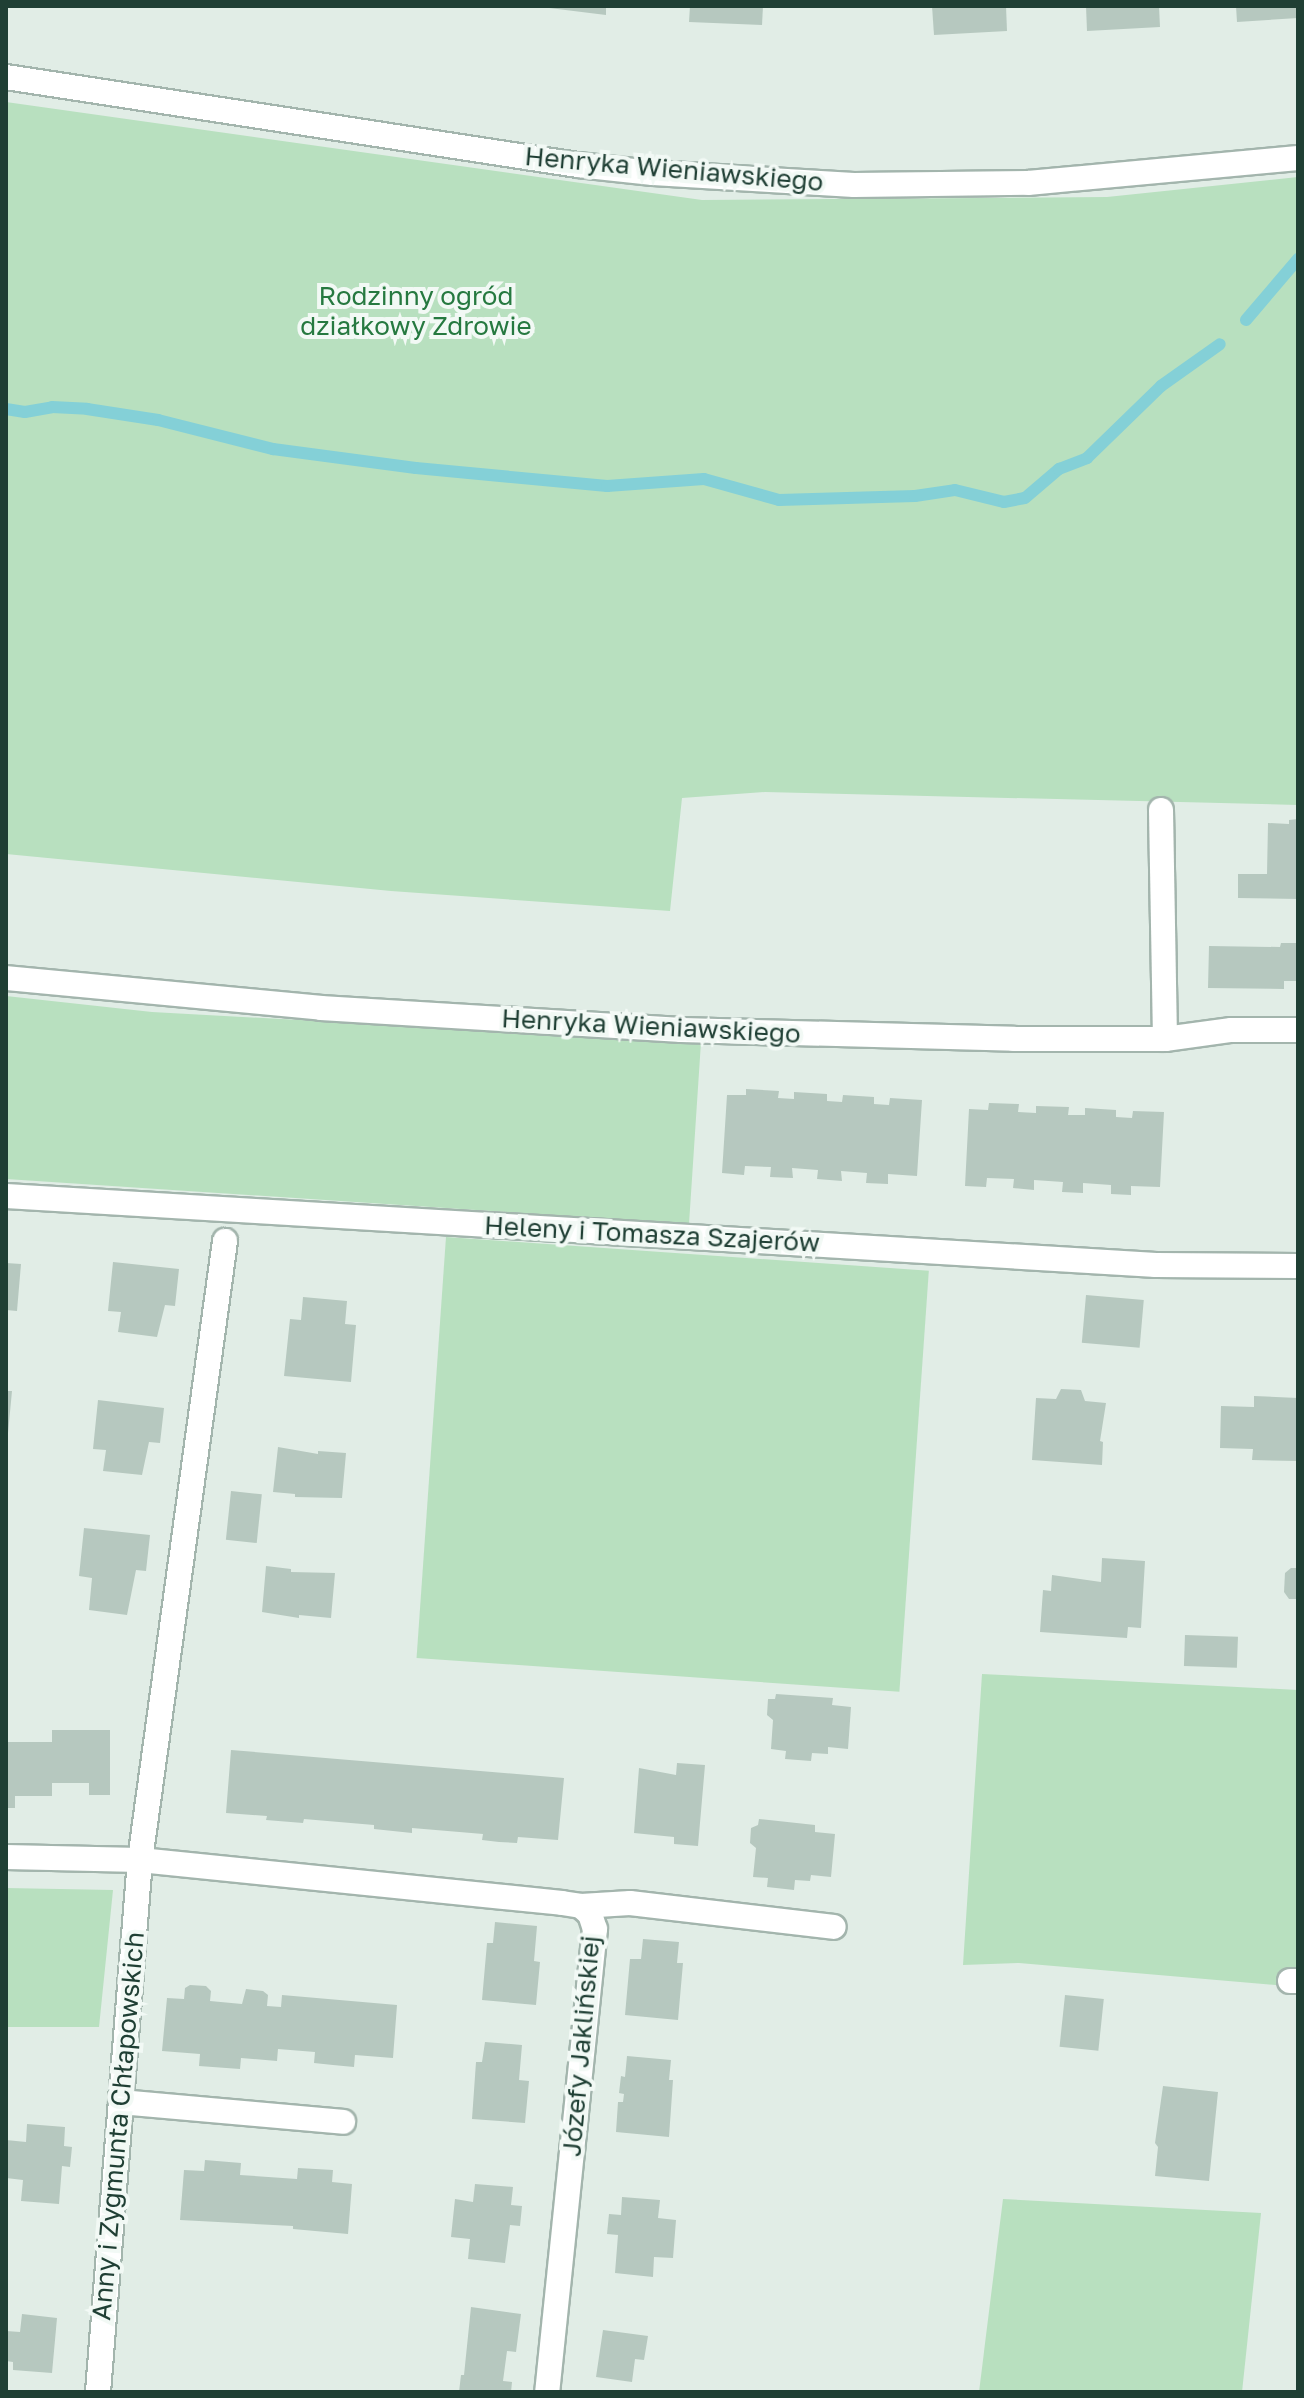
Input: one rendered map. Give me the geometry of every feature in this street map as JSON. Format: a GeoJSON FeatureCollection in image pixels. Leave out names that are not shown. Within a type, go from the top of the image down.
{"type":"FeatureCollection","features":[{"type":"Feature","properties":{"kind":"street","name":"Henryka Wieniawskiego"},"geometry":{"type":"LineString","coordinates":[[6,77],[578,165],[668,174],[854,185],[1028,183],[1298,158]]}},
{"type":"Feature","properties":{"kind":"street"},"geometry":{"type":"LineString","coordinates":[[1161,810],[1165,1039]]}},
{"type":"Feature","properties":{"kind":"street","name":"Henryka Wieniawskiego"},"geometry":{"type":"LineString","coordinates":[[6,978],[321,1008],[681,1030],[1014,1039],[1165,1039],[1231,1030],[1298,1030]]}},
{"type":"Feature","properties":{"kind":"street","name":"Heleny i Tomasza Szajerów"},"geometry":{"type":"LineString","coordinates":[[6,1196],[1156,1265],[1298,1266]]}},
{"type":"Feature","properties":{"kind":"street","name":"Anny i Zygmunta Chłapowskich"},"geometry":{"type":"LineString","coordinates":[[98,2392],[140,1860],[225,1241]]}},
{"type":"Feature","properties":{"kind":"street","name":"Józefy Jaklińskiej"},"geometry":{"type":"LineString","coordinates":[[6,1857],[140,1860],[581,1906],[590,1914],[595,1929],[547,2392]]}},
{"type":"Feature","properties":{"kind":"street"},"geometry":{"type":"LineString","coordinates":[[581,1906],[630,1903],[834,1927]]}},
{"type":"Feature","properties":{"kind":"street"},"geometry":{"type":"LineString","coordinates":[[121,2102],[343,2122]]}},
{"type":"Feature","properties":{"kind":"green space","name":"Rodzinny ogród działkowy Zdrowie"},"geometry":{"type":"Polygon","coordinates":[[[6,102],[702,200],[1107,197],[1298,177],[1298,805],[765,792],[682,798],[670,911],[391,891],[6,854],[6,102]]]}},
{"type":"Feature","properties":{"kind":"green space"},"geometry":{"type":"Polygon","coordinates":[[[6,996],[152,1012],[701,1042],[689,1224],[6,1179],[6,996]]]}},
{"type":"Feature","properties":{"kind":"green space"},"geometry":{"type":"Polygon","coordinates":[[[446,1237],[929,1271],[899,1692],[417,1658],[446,1237]]]}},
{"type":"Feature","properties":{"kind":"green space"},"geometry":{"type":"Polygon","coordinates":[[[982,1674],[1298,1690],[1298,1987],[1019,1963],[963,1965],[982,1674]]]}},
{"type":"Feature","properties":{"kind":"green space"},"geometry":{"type":"Polygon","coordinates":[[[6,1888],[113,1890],[99,2027],[6,2027],[6,1888]]]}},
{"type":"Feature","properties":{"kind":"green space"},"geometry":{"type":"Polygon","coordinates":[[[1003,2199],[1261,2213],[1242,2392],[979,2392],[1003,2199]]]}},
{"type":"Feature","properties":{"kind":"building"},"geometry":{"type":"Polygon","coordinates":[[[533,6],[606,6],[606,15],[533,6]]]}},
{"type":"Feature","properties":{"kind":"building"},"geometry":{"type":"Polygon","coordinates":[[[690,6],[763,6],[762,25],[689,22],[690,6]]]}},
{"type":"Feature","properties":{"kind":"building"},"geometry":{"type":"Polygon","coordinates":[[[932,6],[1006,6],[1007,31],[934,35],[932,6]]]}},
{"type":"Feature","properties":{"kind":"building"},"geometry":{"type":"Polygon","coordinates":[[[1086,6],[1159,6],[1160,27],[1087,31],[1086,6]]]}},
{"type":"Feature","properties":{"kind":"building"},"geometry":{"type":"Polygon","coordinates":[[[1236,6],[1298,6],[1298,18],[1237,22],[1236,6]]]}},
{"type":"Feature","properties":{"kind":"building"},"geometry":{"type":"Polygon","coordinates":[[[1298,819],[1298,899],[1238,898],[1238,874],[1267,874],[1268,823],[1289,824],[1289,820],[1298,819]]]}},
{"type":"Feature","properties":{"kind":"building"},"geometry":{"type":"Polygon","coordinates":[[[1281,943],[1298,943],[1298,981],[1284,981],[1284,989],[1208,988],[1209,946],[1280,947],[1281,943]]]}},
{"type":"Feature","properties":{"kind":"building"},"geometry":{"type":"Polygon","coordinates":[[[746,1089],[779,1091],[778,1098],[794,1099],[794,1092],[827,1094],[827,1101],[842,1102],[843,1095],[874,1097],[874,1104],[889,1105],[890,1098],[922,1100],[917,1176],[888,1174],[888,1184],[866,1183],[867,1173],[841,1171],[842,1181],[817,1179],[818,1170],[792,1168],[793,1178],[770,1177],[771,1167],[745,1166],[744,1175],[722,1173],[727,1095],[746,1095],[746,1089]]]}},
{"type":"Feature","properties":{"kind":"building"},"geometry":{"type":"Polygon","coordinates":[[[989,1103],[1019,1104],[1018,1112],[1036,1113],[1036,1106],[1069,1107],[1068,1115],[1085,1115],[1085,1108],[1116,1110],[1116,1117],[1132,1118],[1133,1111],[1164,1112],[1160,1187],[1131,1186],[1131,1195],[1111,1194],[1111,1185],[1083,1183],[1083,1193],[1062,1192],[1063,1182],[1034,1180],[1034,1190],[1013,1188],[1014,1179],[987,1178],[986,1187],[965,1186],[969,1109],[988,1110],[989,1103]]]}},
{"type":"Feature","properties":{"kind":"building"},"geometry":{"type":"Polygon","coordinates":[[[113,1262],[179,1269],[175,1306],[165,1305],[157,1337],[118,1332],[121,1312],[108,1311],[113,1262]]]}},
{"type":"Feature","properties":{"kind":"building"},"geometry":{"type":"Polygon","coordinates":[[[6,1263],[21,1264],[17,1311],[6,1310],[6,1263]]]}},
{"type":"Feature","properties":{"kind":"building"},"geometry":{"type":"Polygon","coordinates":[[[1086,1295],[1144,1300],[1140,1348],[1082,1343],[1086,1295]]]}},
{"type":"Feature","properties":{"kind":"building"},"geometry":{"type":"Polygon","coordinates":[[[303,1297],[347,1301],[345,1324],[356,1325],[351,1382],[284,1376],[290,1319],[301,1320],[303,1297]]]}},
{"type":"Feature","properties":{"kind":"building"},"geometry":{"type":"Polygon","coordinates":[[[1061,1389],[1081,1390],[1085,1401],[1106,1403],[1100,1441],[1103,1442],[1102,1465],[1032,1460],[1036,1398],[1056,1399],[1061,1389]]]}},
{"type":"Feature","properties":{"kind":"building"},"geometry":{"type":"Polygon","coordinates":[[[6,1391],[12,1391],[8,1433],[6,1433],[6,1391]]]}},
{"type":"Feature","properties":{"kind":"building"},"geometry":{"type":"Polygon","coordinates":[[[1254,1396],[1298,1398],[1298,1461],[1252,1460],[1253,1449],[1220,1448],[1221,1406],[1254,1407],[1254,1396]]]}},
{"type":"Feature","properties":{"kind":"building"},"geometry":{"type":"Polygon","coordinates":[[[98,1400],[164,1408],[160,1443],[149,1442],[142,1475],[103,1471],[106,1450],[93,1449],[98,1400]]]}},
{"type":"Feature","properties":{"kind":"building"},"geometry":{"type":"Polygon","coordinates":[[[278,1447],[318,1454],[318,1451],[346,1453],[342,1498],[295,1497],[295,1494],[273,1492],[278,1447]]]}},
{"type":"Feature","properties":{"kind":"building"},"geometry":{"type":"Polygon","coordinates":[[[231,1491],[262,1494],[257,1543],[226,1540],[231,1491]]]}},
{"type":"Feature","properties":{"kind":"building"},"geometry":{"type":"Polygon","coordinates":[[[84,1528],[150,1535],[146,1571],[136,1570],[127,1615],[89,1610],[92,1578],[79,1576],[84,1528]]]}},
{"type":"Feature","properties":{"kind":"building"},"geometry":{"type":"Polygon","coordinates":[[[1102,1558],[1145,1561],[1141,1628],[1128,1627],[1127,1638],[1040,1632],[1043,1590],[1051,1591],[1052,1575],[1101,1582],[1102,1558]]]}},
{"type":"Feature","properties":{"kind":"building"},"geometry":{"type":"Polygon","coordinates":[[[266,1566],[291,1569],[291,1572],[335,1573],[331,1618],[299,1615],[299,1618],[262,1612],[266,1566]]]}},
{"type":"Feature","properties":{"kind":"building"},"geometry":{"type":"Polygon","coordinates":[[[1291,1568],[1298,1568],[1298,1599],[1289,1599],[1284,1592],[1285,1573],[1291,1568]]]}},
{"type":"Feature","properties":{"kind":"building"},"geometry":{"type":"Polygon","coordinates":[[[1185,1635],[1238,1637],[1237,1668],[1184,1666],[1185,1635]]]}},
{"type":"Feature","properties":{"kind":"building"},"geometry":{"type":"Polygon","coordinates":[[[776,1694],[833,1698],[832,1705],[851,1707],[848,1749],[828,1747],[828,1754],[812,1753],[811,1761],[785,1759],[786,1751],[771,1749],[773,1720],[767,1715],[768,1699],[775,1699],[776,1694]]]}},
{"type":"Feature","properties":{"kind":"building"},"geometry":{"type":"Polygon","coordinates":[[[52,1730],[110,1730],[110,1795],[89,1795],[89,1783],[52,1783],[52,1796],[15,1796],[15,1808],[6,1808],[6,1742],[52,1742],[52,1730]]]}},
{"type":"Feature","properties":{"kind":"building"},"geometry":{"type":"Polygon","coordinates":[[[231,1750],[564,1778],[558,1840],[518,1837],[517,1843],[499,1842],[482,1840],[483,1834],[412,1828],[412,1833],[374,1829],[374,1825],[304,1819],[303,1823],[266,1820],[267,1816],[226,1813],[231,1750]]]}},
{"type":"Feature","properties":{"kind":"building"},"geometry":{"type":"Polygon","coordinates":[[[677,1763],[705,1765],[698,1846],[674,1844],[674,1837],[634,1833],[639,1768],[676,1775],[677,1763]]]}},
{"type":"Feature","properties":{"kind":"building"},"geometry":{"type":"Polygon","coordinates":[[[759,1819],[815,1825],[815,1832],[835,1834],[831,1877],[811,1875],[810,1881],[795,1880],[794,1890],[767,1887],[768,1878],[753,1877],[756,1848],[750,1843],[751,1828],[758,1825],[759,1819]]]}},
{"type":"Feature","properties":{"kind":"building"},"geometry":{"type":"Polygon","coordinates":[[[495,1922],[537,1926],[534,1961],[540,1962],[536,2005],[482,2000],[487,1943],[493,1943],[495,1922]]]}},
{"type":"Feature","properties":{"kind":"building"},"geometry":{"type":"Polygon","coordinates":[[[643,1939],[679,1942],[677,1963],[683,1963],[678,2020],[625,2015],[630,1959],[641,1959],[643,1939]]]}},
{"type":"Feature","properties":{"kind":"building"},"geometry":{"type":"Polygon","coordinates":[[[190,1985],[206,1986],[211,1991],[210,2001],[242,2004],[246,1989],[263,1991],[268,1995],[267,2006],[281,2007],[282,1995],[397,2005],[393,2058],[355,2055],[354,2067],[314,2063],[315,2052],[278,2049],[277,2061],[241,2058],[240,2069],[199,2066],[200,2054],[162,2051],[167,1998],[184,1999],[185,1988],[190,1985]]]}},
{"type":"Feature","properties":{"kind":"building"},"geometry":{"type":"Polygon","coordinates":[[[1065,1995],[1104,1999],[1098,2051],[1060,2047],[1065,1995]]]}},
{"type":"Feature","properties":{"kind":"building"},"geometry":{"type":"Polygon","coordinates":[[[485,2042],[522,2045],[519,2080],[529,2081],[525,2123],[472,2119],[476,2062],[482,2062],[485,2042]]]}},
{"type":"Feature","properties":{"kind":"building"},"geometry":{"type":"Polygon","coordinates":[[[627,2056],[671,2060],[669,2080],[673,2080],[669,2137],[616,2132],[618,2102],[623,2102],[624,2094],[619,2093],[621,2076],[625,2077],[627,2056]]]}},
{"type":"Feature","properties":{"kind":"building"},"geometry":{"type":"Polygon","coordinates":[[[1163,2086],[1218,2092],[1209,2181],[1155,2176],[1158,2147],[1155,2143],[1163,2086]]]}},
{"type":"Feature","properties":{"kind":"building"},"geometry":{"type":"Polygon","coordinates":[[[27,2124],[65,2127],[64,2146],[72,2147],[70,2167],[62,2166],[59,2204],[21,2201],[23,2180],[6,2178],[6,2140],[26,2142],[27,2124]]]}},
{"type":"Feature","properties":{"kind":"building"},"geometry":{"type":"Polygon","coordinates":[[[205,2160],[241,2163],[240,2175],[297,2179],[298,2168],[333,2170],[332,2182],[352,2184],[348,2234],[293,2229],[293,2226],[180,2220],[184,2170],[204,2171],[205,2160]]]}},
{"type":"Feature","properties":{"kind":"building"},"geometry":{"type":"Polygon","coordinates":[[[475,2184],[513,2187],[511,2205],[522,2206],[520,2226],[510,2225],[505,2263],[468,2259],[470,2239],[451,2237],[455,2199],[473,2202],[475,2184]]]}},
{"type":"Feature","properties":{"kind":"building"},"geometry":{"type":"Polygon","coordinates":[[[622,2197],[660,2200],[658,2218],[676,2220],[673,2258],[654,2257],[653,2277],[615,2273],[618,2235],[607,2234],[609,2214],[621,2215],[622,2197]]]}},
{"type":"Feature","properties":{"kind":"building"},"geometry":{"type":"Polygon","coordinates":[[[471,2307],[521,2314],[516,2352],[507,2351],[503,2381],[512,2382],[511,2392],[459,2392],[461,2375],[464,2375],[471,2307]]]}},
{"type":"Feature","properties":{"kind":"building"},"geometry":{"type":"Polygon","coordinates":[[[22,2314],[57,2318],[52,2373],[13,2370],[13,2362],[6,2361],[6,2331],[20,2332],[22,2314]]]}},
{"type":"Feature","properties":{"kind":"building"},"geometry":{"type":"Polygon","coordinates":[[[603,2330],[648,2336],[644,2360],[635,2359],[632,2382],[596,2377],[603,2330]]]}},
{"type":"Feature","properties":{"kind":"waterway"},"geometry":{"type":"LineString","coordinates":[[1246,320],[1298,259]]}},
{"type":"Feature","properties":{"kind":"waterway"},"geometry":{"type":"LineString","coordinates":[[6,409],[25,412],[52,407],[87,409],[158,420],[273,449],[416,468],[607,486],[704,479],[779,500],[915,496],[955,490],[1004,502],[1025,498],[1059,469],[1087,458],[1161,386],[1220,344]]}}]}
